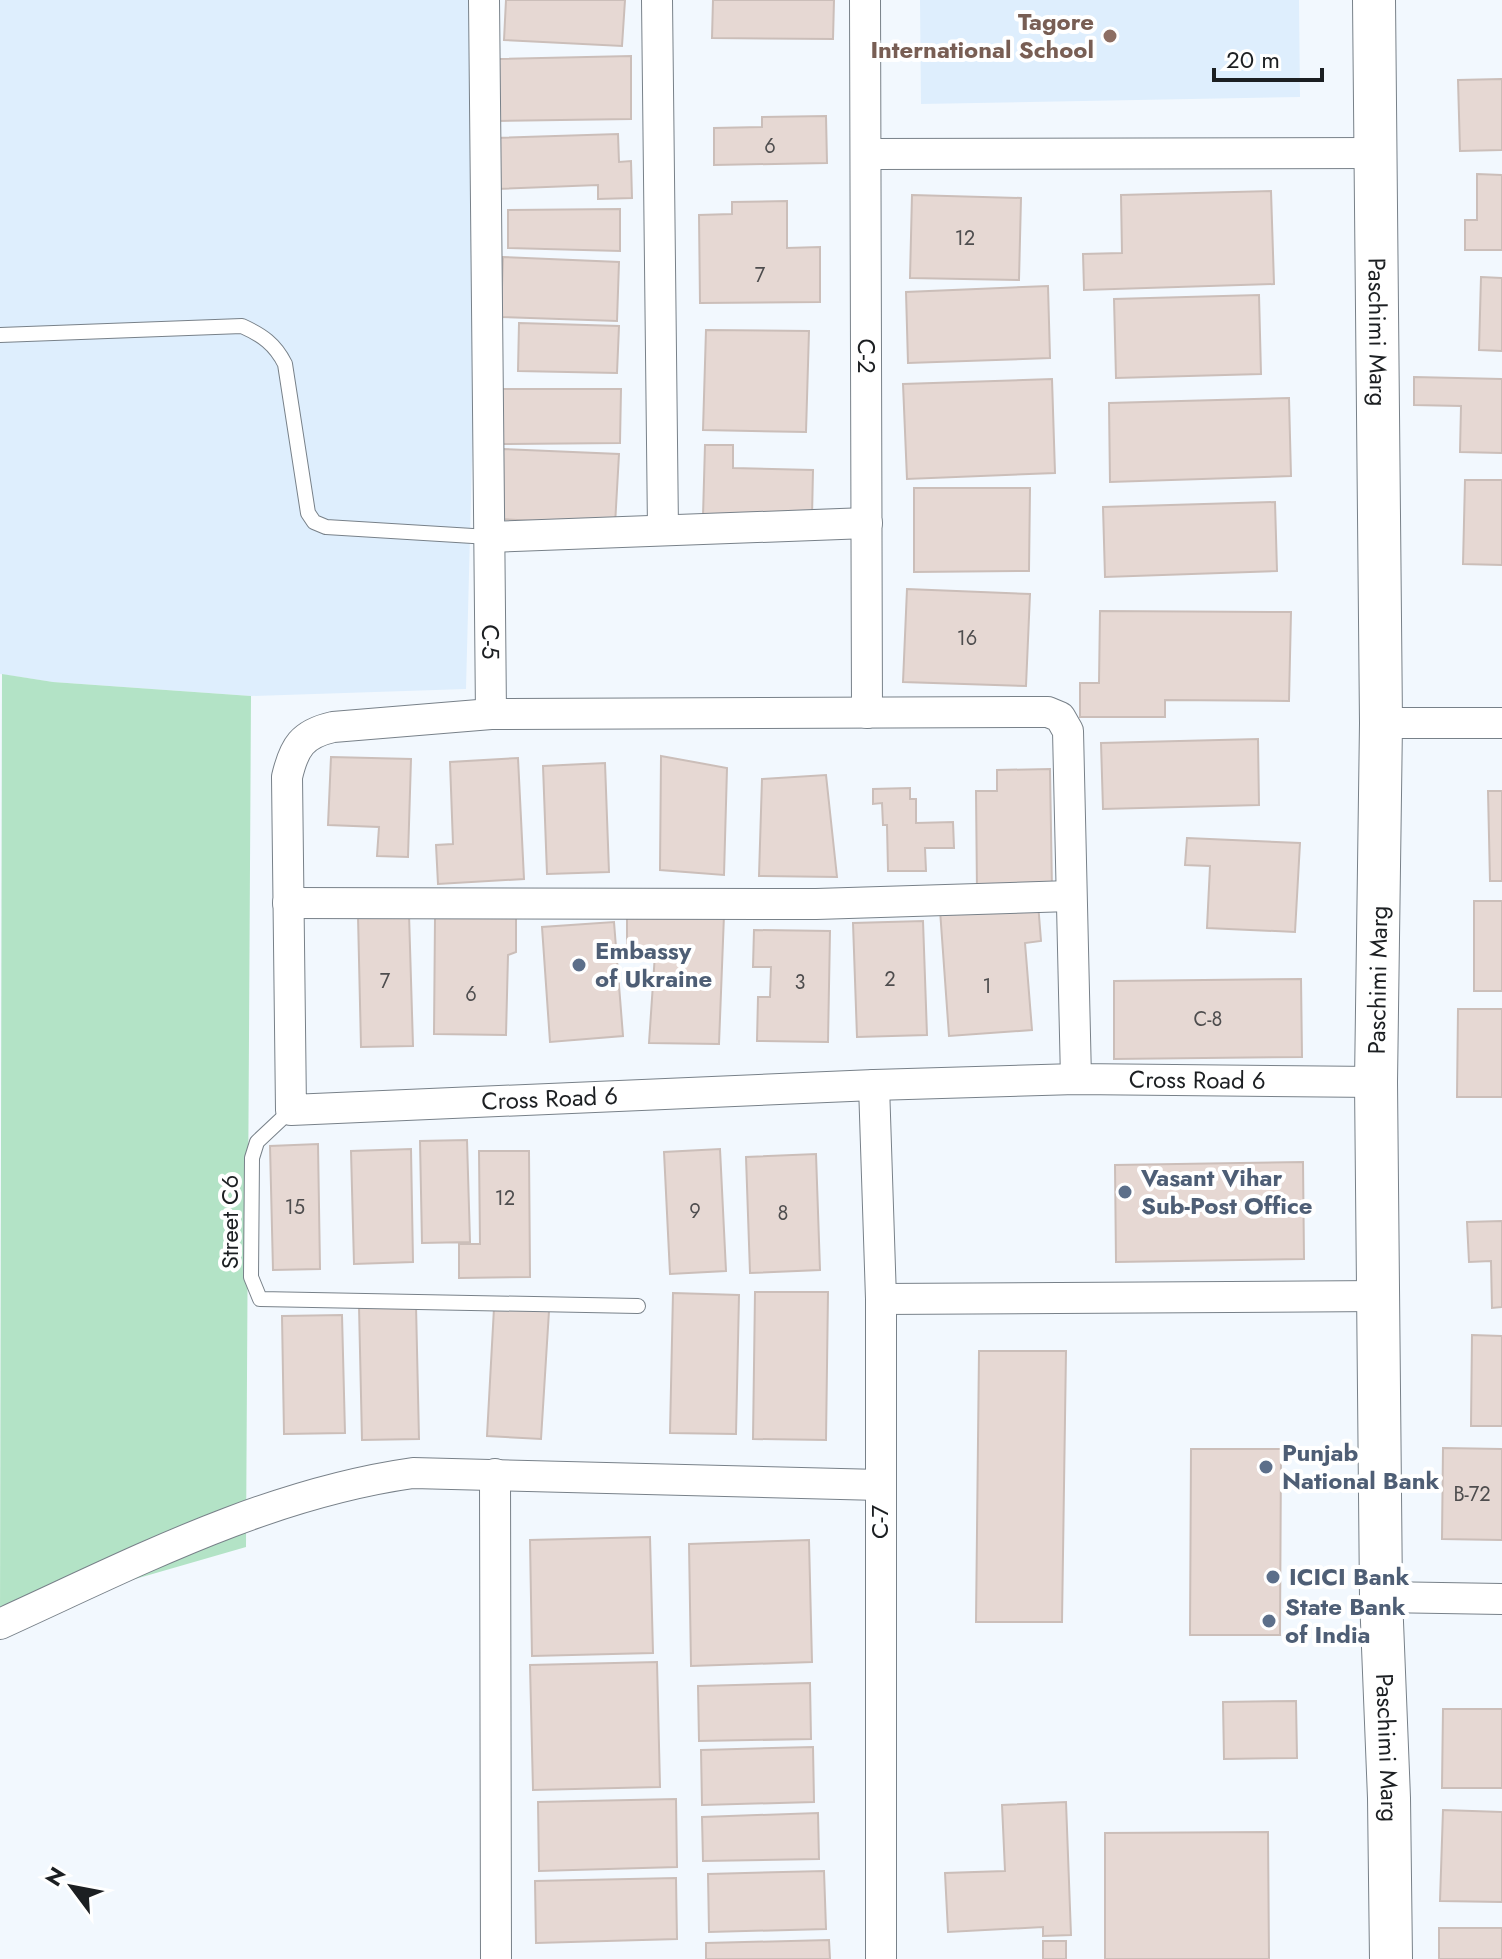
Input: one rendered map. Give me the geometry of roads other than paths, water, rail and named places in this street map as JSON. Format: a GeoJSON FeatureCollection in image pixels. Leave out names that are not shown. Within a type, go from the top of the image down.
{"type":"FeatureCollection","features":[{"type":"Feature","properties":{"kind":"main road","name":"Paschimi Marg"},"geometry":{"type":"LineString","coordinates":[[1374,0],[1381,723],[1376,1082],[1381,1597],[1389,1798],[1391,1959]]}},
{"type":"Feature","properties":{"kind":"street","name":"C-5"},"geometry":{"type":"LineString","coordinates":[[484,0],[491,714]]}},
{"type":"Feature","properties":{"kind":"street"},"geometry":{"type":"LineString","coordinates":[[657,0],[663,530]]}},
{"type":"Feature","properties":{"kind":"street","name":"C-2"},"geometry":{"type":"LineString","coordinates":[[865,0],[867,713]]}},
{"type":"Feature","properties":{"kind":"street"},"geometry":{"type":"LineString","coordinates":[[867,154],[1375,153]]}},
{"type":"Feature","properties":{"kind":"street"},"geometry":{"type":"LineString","coordinates":[[489,537],[867,523]]}},
{"type":"Feature","properties":{"kind":"street"},"geometry":{"type":"LineString","coordinates":[[291,1110],[287,777],[299,741],[315,731],[333,727],[491,714],[1011,710],[1048,712],[1060,717],[1068,731],[1076,1079]]}},
{"type":"Feature","properties":{"kind":"street"},"geometry":{"type":"LineString","coordinates":[[1381,723],[1502,723]]}},
{"type":"Feature","properties":{"kind":"street"},"geometry":{"type":"LineString","coordinates":[[288,903],[816,904],[1070,896]]}},
{"type":"Feature","properties":{"kind":"street","name":"Cross Road 6"},"geometry":{"type":"LineString","coordinates":[[291,1110],[1076,1079],[1376,1082]]}},
{"type":"Feature","properties":{"kind":"street","name":"C-7"},"geometry":{"type":"LineString","coordinates":[[874,1085],[881,1299],[881,1959]]}},
{"type":"Feature","properties":{"kind":"street"},"geometry":{"type":"LineString","coordinates":[[881,1299],[1380,1296]]}},
{"type":"Feature","properties":{"kind":"street"},"geometry":{"type":"LineString","coordinates":[[0,1624],[204,1531],[319,1490],[413,1473],[880,1485]]}},
{"type":"Feature","properties":{"kind":"street"},"geometry":{"type":"LineString","coordinates":[[495,1474],[496,1959]]}},
{"type":"Feature","properties":{"kind":"street"},"geometry":{"type":"LineString","coordinates":[[1381,1597],[1502,1599]]}},
{"type":"Feature","properties":{"kind":"lane"},"geometry":{"type":"LineString","coordinates":[[0,335],[242,326],[262,334],[278,350],[285,364],[308,513],[314,522],[326,527],[489,537]]}},
{"type":"Feature","properties":{"kind":"lane","name":"Street C6"},"geometry":{"type":"LineString","coordinates":[[291,1110],[257,1142],[252,1158],[251,1277],[260,1299],[638,1306]]}},
{"type":"Feature","properties":{"kind":"place","name":"Tagore International School"},"geometry":{"type":"Point","coordinates":[1110,36]}},
{"type":"Feature","properties":{"kind":"place","name":"Embassy of Ukraine"},"geometry":{"type":"Point","coordinates":[579,965]}},
{"type":"Feature","properties":{"kind":"place","name":"Vasant Vihar Sub-Post Office"},"geometry":{"type":"Point","coordinates":[1125,1192]}},
{"type":"Feature","properties":{"kind":"place","name":"Punjab National Bank"},"geometry":{"type":"Point","coordinates":[1266,1467]}},
{"type":"Feature","properties":{"kind":"place","name":"ICICI Bank"},"geometry":{"type":"Point","coordinates":[1273,1577]}},
{"type":"Feature","properties":{"kind":"place","name":"State Bank of India"},"geometry":{"type":"Point","coordinates":[1269,1621]}}]}
